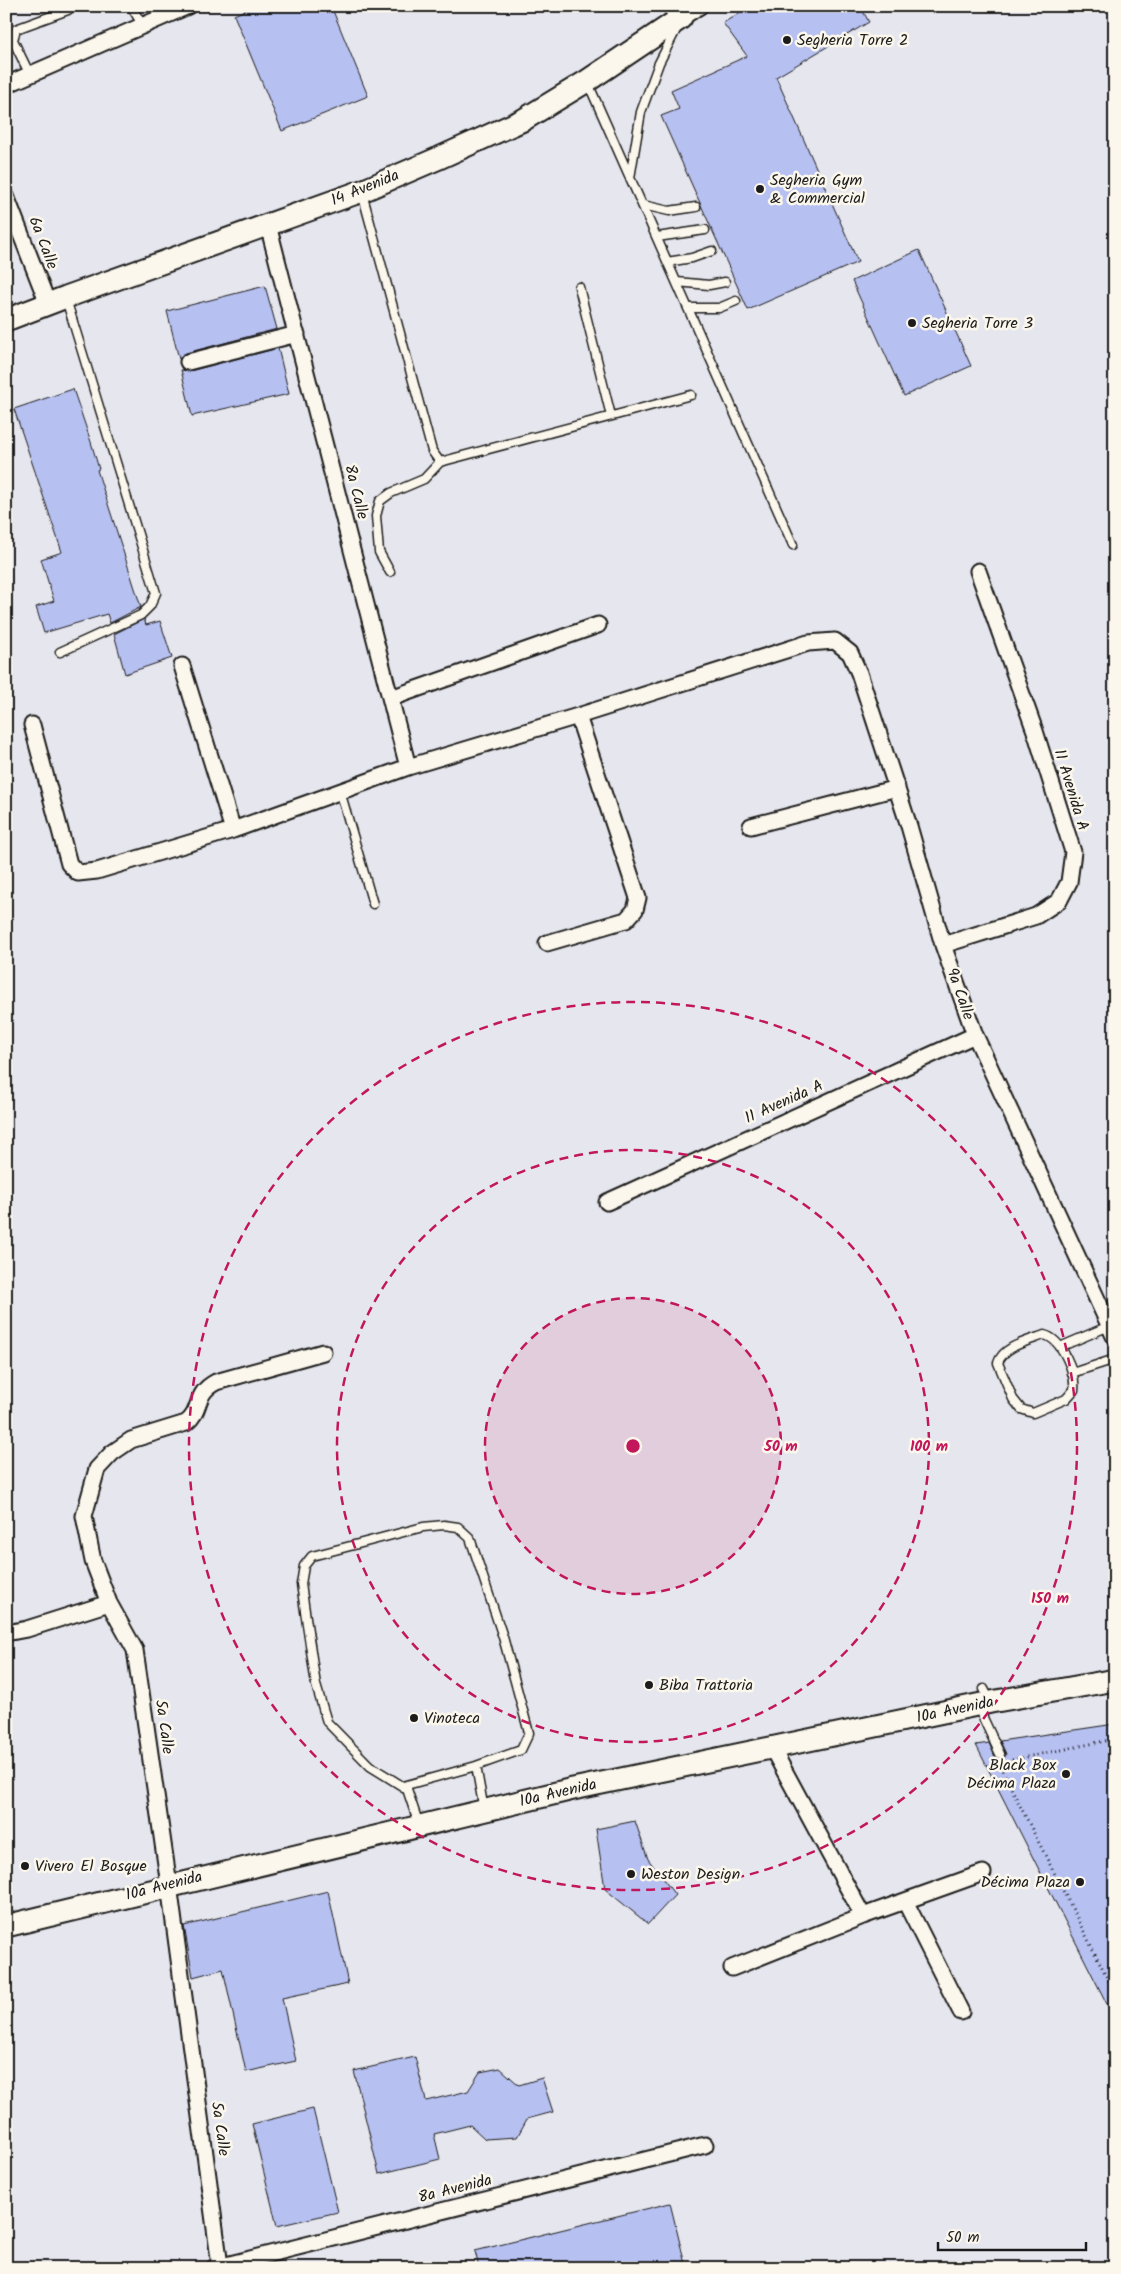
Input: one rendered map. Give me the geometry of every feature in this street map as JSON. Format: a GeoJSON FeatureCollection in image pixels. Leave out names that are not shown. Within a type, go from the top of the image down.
{"type":"FeatureCollection","features":[{"type":"Feature","properties":{"kind":"street"},"geometry":{"type":"LineString","coordinates":[[6,85],[188,6]]}},
{"type":"Feature","properties":{"kind":"street","name":"14 Avenida"},"geometry":{"type":"LineString","coordinates":[[6,320],[362,191],[523,120],[587,81],[678,12],[700,6]]}},
{"type":"Feature","properties":{"kind":"street","name":"6a Calle"},"geometry":{"type":"LineString","coordinates":[[6,196],[57,300]]}},
{"type":"Feature","properties":{"kind":"street","name":"8a Calle"},"geometry":{"type":"LineString","coordinates":[[268,225],[408,767]]}},
{"type":"Feature","properties":{"kind":"street"},"geometry":{"type":"LineString","coordinates":[[188,362],[297,334]]}},
{"type":"Feature","properties":{"kind":"street","name":"11 Avenida A"},"geometry":{"type":"LineString","coordinates":[[943,945],[1036,916],[1059,901],[1069,882],[1073,852],[1035,731],[978,572]]}},
{"type":"Feature","properties":{"kind":"street"},"geometry":{"type":"LineString","coordinates":[[391,698],[598,625]]}},
{"type":"Feature","properties":{"kind":"street","name":"9a Calle"},"geometry":{"type":"LineString","coordinates":[[578,716],[808,643],[835,640],[850,653],[859,673],[897,788],[943,945],[975,1035],[1112,1332]]}},
{"type":"Feature","properties":{"kind":"street"},"geometry":{"type":"LineString","coordinates":[[182,666],[233,830]]}},
{"type":"Feature","properties":{"kind":"street"},"geometry":{"type":"LineString","coordinates":[[32,725],[68,864],[78,873],[98,871],[233,830],[408,767],[578,716],[638,898],[635,910],[626,920],[547,944]]}},
{"type":"Feature","properties":{"kind":"street"},"geometry":{"type":"LineString","coordinates":[[751,826],[897,788]]}},
{"type":"Feature","properties":{"kind":"street","name":"11 Avenida A"},"geometry":{"type":"LineString","coordinates":[[607,1202],[975,1035]]}},
{"type":"Feature","properties":{"kind":"street","name":"5a Calle"},"geometry":{"type":"LineString","coordinates":[[217,2267],[169,1885],[135,1650],[109,1603],[93,1561],[84,1516],[97,1469],[112,1453],[131,1440],[186,1423],[194,1417],[200,1395],[206,1387],[216,1382],[323,1352]]}},
{"type":"Feature","properties":{"kind":"street"},"geometry":{"type":"LineString","coordinates":[[6,1633],[27,1629],[109,1603]]}},
{"type":"Feature","properties":{"kind":"street","name":"10a Avenida"},"geometry":{"type":"LineString","coordinates":[[6,1926],[169,1885],[572,1789],[772,1748],[984,1699],[1115,1680]]}},
{"type":"Feature","properties":{"kind":"street"},"geometry":{"type":"LineString","coordinates":[[772,1748],[863,1916]]}},
{"type":"Feature","properties":{"kind":"street"},"geometry":{"type":"LineString","coordinates":[[732,1968],[863,1916],[983,1873]]}},
{"type":"Feature","properties":{"kind":"street"},"geometry":{"type":"LineString","coordinates":[[905,1901],[961,2012]]}},
{"type":"Feature","properties":{"kind":"street","name":"8a Avenida"},"geometry":{"type":"LineString","coordinates":[[217,2267],[705,2145]]}},
{"type":"Feature","properties":{"kind":"lane"},"geometry":{"type":"LineString","coordinates":[[30,75],[13,40],[16,29],[68,10],[73,6]]}},
{"type":"Feature","properties":{"kind":"lane"},"geometry":{"type":"LineString","coordinates":[[131,6],[143,26]]}},
{"type":"Feature","properties":{"kind":"lane"},"geometry":{"type":"LineString","coordinates":[[630,178],[641,112],[678,12]]}},
{"type":"Feature","properties":{"kind":"lane"},"geometry":{"type":"LineString","coordinates":[[587,81],[793,545]]}},
{"type":"Feature","properties":{"kind":"lane"},"geometry":{"type":"LineString","coordinates":[[362,191],[432,451],[440,462]]}},
{"type":"Feature","properties":{"kind":"lane"},"geometry":{"type":"LineString","coordinates":[[643,206],[669,211],[696,207]]}},
{"type":"Feature","properties":{"kind":"lane"},"geometry":{"type":"LineString","coordinates":[[657,238],[705,230]]}},
{"type":"Feature","properties":{"kind":"lane"},"geometry":{"type":"LineString","coordinates":[[668,262],[712,251]]}},
{"type":"Feature","properties":{"kind":"lane"},"geometry":{"type":"LineString","coordinates":[[677,282],[709,284],[725,282]]}},
{"type":"Feature","properties":{"kind":"lane"},"geometry":{"type":"LineString","coordinates":[[579,287],[611,416]]}},
{"type":"Feature","properties":{"kind":"lane"},"geometry":{"type":"LineString","coordinates":[[57,300],[156,593],[150,606],[141,615],[60,652]]}},
{"type":"Feature","properties":{"kind":"lane"},"geometry":{"type":"LineString","coordinates":[[688,308],[719,308],[736,301]]}},
{"type":"Feature","properties":{"kind":"lane"},"geometry":{"type":"LineString","coordinates":[[390,572],[379,552],[376,516],[380,501],[391,493],[424,479],[440,462],[691,395]]}},
{"type":"Feature","properties":{"kind":"lane"},"geometry":{"type":"LineString","coordinates":[[340,792],[373,904]]}},
{"type":"Feature","properties":{"kind":"lane"},"geometry":{"type":"LineString","coordinates":[[1060,1347],[1112,1332]]}},
{"type":"Feature","properties":{"kind":"lane"},"geometry":{"type":"LineString","coordinates":[[1044,1334],[1054,1338],[1060,1347],[1072,1374],[1074,1390],[1066,1399],[1033,1413],[1021,1409],[1014,1399],[998,1363],[1000,1357],[1009,1349],[1044,1334]]}},
{"type":"Feature","properties":{"kind":"lane"},"geometry":{"type":"LineString","coordinates":[[1072,1374],[1115,1359]]}},
{"type":"Feature","properties":{"kind":"lane"},"geometry":{"type":"LineString","coordinates":[[403,1786],[476,1766],[521,1750],[529,1733],[503,1637],[470,1538],[458,1527],[437,1525],[423,1527],[312,1556],[304,1566],[301,1575],[316,1685],[327,1722],[370,1766],[403,1786],[410,1794],[419,1825]]}},
{"type":"Feature","properties":{"kind":"lane"},"geometry":{"type":"LineString","coordinates":[[984,1699],[1000,1754]]}},
{"type":"Feature","properties":{"kind":"lane"},"geometry":{"type":"LineString","coordinates":[[476,1766],[484,1810]]}},
{"type":"Feature","properties":{"kind":"path"},"geometry":{"type":"LineString","coordinates":[[1008,1760],[1115,1739]]}},
{"type":"Feature","properties":{"kind":"path"},"geometry":{"type":"LineString","coordinates":[[998,1762],[1115,1993]]}},
{"type":"Feature","properties":{"kind":"building"},"geometry":{"type":"Polygon","coordinates":[[[255,6],[331,6],[368,96],[282,131],[234,15],[255,6]]]}},
{"type":"Feature","properties":{"kind":"building","name":"Segheria Gym & Commercial"},"geometry":{"type":"Polygon","coordinates":[[[751,6],[860,6],[869,22],[776,77],[858,262],[748,310],[661,116],[679,109],[671,90],[747,56],[723,23],[751,6]]]}},
{"type":"Feature","properties":{"kind":"building","name":"Segheria Torre 3"},"geometry":{"type":"Polygon","coordinates":[[[919,250],[971,366],[904,396],[852,281],[919,250]]]}},
{"type":"Feature","properties":{"kind":"building"},"geometry":{"type":"Polygon","coordinates":[[[265,286],[277,329],[186,353],[179,359],[167,311],[265,286]]]}},
{"type":"Feature","properties":{"kind":"building"},"geometry":{"type":"Polygon","coordinates":[[[278,348],[289,394],[192,416],[181,370],[190,371],[278,348]]]}},
{"type":"Feature","properties":{"kind":"building"},"geometry":{"type":"Polygon","coordinates":[[[73,389],[141,607],[110,623],[107,614],[44,633],[36,607],[54,601],[41,559],[62,552],[14,409],[73,389]]]}},
{"type":"Feature","properties":{"kind":"building"},"geometry":{"type":"Polygon","coordinates":[[[144,619],[146,625],[160,621],[172,658],[125,674],[114,634],[144,619]]]}},
{"type":"Feature","properties":{"kind":"building","name":"Décima Plaza"},"geometry":{"type":"Polygon","coordinates":[[[1115,1724],[1115,2020],[976,1745],[989,1743],[995,1757],[1000,1760],[1006,1754],[1000,1741],[1115,1724]]]}},
{"type":"Feature","properties":{"kind":"building","name":"Weston Design"},"geometry":{"type":"Polygon","coordinates":[[[635,1821],[648,1859],[675,1895],[648,1924],[605,1889],[596,1829],[635,1821]]]}},
{"type":"Feature","properties":{"kind":"building"},"geometry":{"type":"Polygon","coordinates":[[[328,1891],[348,1984],[282,1998],[296,2061],[246,2072],[223,1969],[193,1977],[184,1926],[328,1891]]]}},
{"type":"Feature","properties":{"kind":"building"},"geometry":{"type":"Polygon","coordinates":[[[415,2057],[426,2101],[468,2091],[480,2072],[500,2068],[519,2085],[542,2078],[553,2112],[527,2119],[517,2137],[485,2139],[470,2125],[434,2134],[440,2159],[379,2174],[354,2071],[415,2057]]]}},
{"type":"Feature","properties":{"kind":"building"},"geometry":{"type":"Polygon","coordinates":[[[313,2109],[338,2212],[277,2226],[252,2124],[313,2109]]]}},
{"type":"Feature","properties":{"kind":"building"},"geometry":{"type":"Polygon","coordinates":[[[670,2203],[686,2268],[479,2268],[475,2251],[670,2203]]]}},
{"type":"Feature","properties":{"kind":"place","name":"Segheria Torre 2"},"geometry":{"type":"Point","coordinates":[787,40]}},
{"type":"Feature","properties":{"kind":"place","name":"Segheria Gym & Commercial"},"geometry":{"type":"Point","coordinates":[760,189]}},
{"type":"Feature","properties":{"kind":"place","name":"Segheria Torre 3"},"geometry":{"type":"Point","coordinates":[912,323]}},
{"type":"Feature","properties":{"kind":"place","name":"Biba Trattoria"},"geometry":{"type":"Point","coordinates":[649,1685]}},
{"type":"Feature","properties":{"kind":"place","name":"Vinoteca"},"geometry":{"type":"Point","coordinates":[414,1718]}},
{"type":"Feature","properties":{"kind":"place","name":"Black Box Décima Plaza"},"geometry":{"type":"Point","coordinates":[1066,1774]}},
{"type":"Feature","properties":{"kind":"place","name":"Vivero El Bosque"},"geometry":{"type":"Point","coordinates":[25,1866]}},
{"type":"Feature","properties":{"kind":"place","name":"Weston Design"},"geometry":{"type":"Point","coordinates":[631,1874]}},
{"type":"Feature","properties":{"kind":"place","name":"Décima Plaza"},"geometry":{"type":"Point","coordinates":[1080,1882]}}]}
